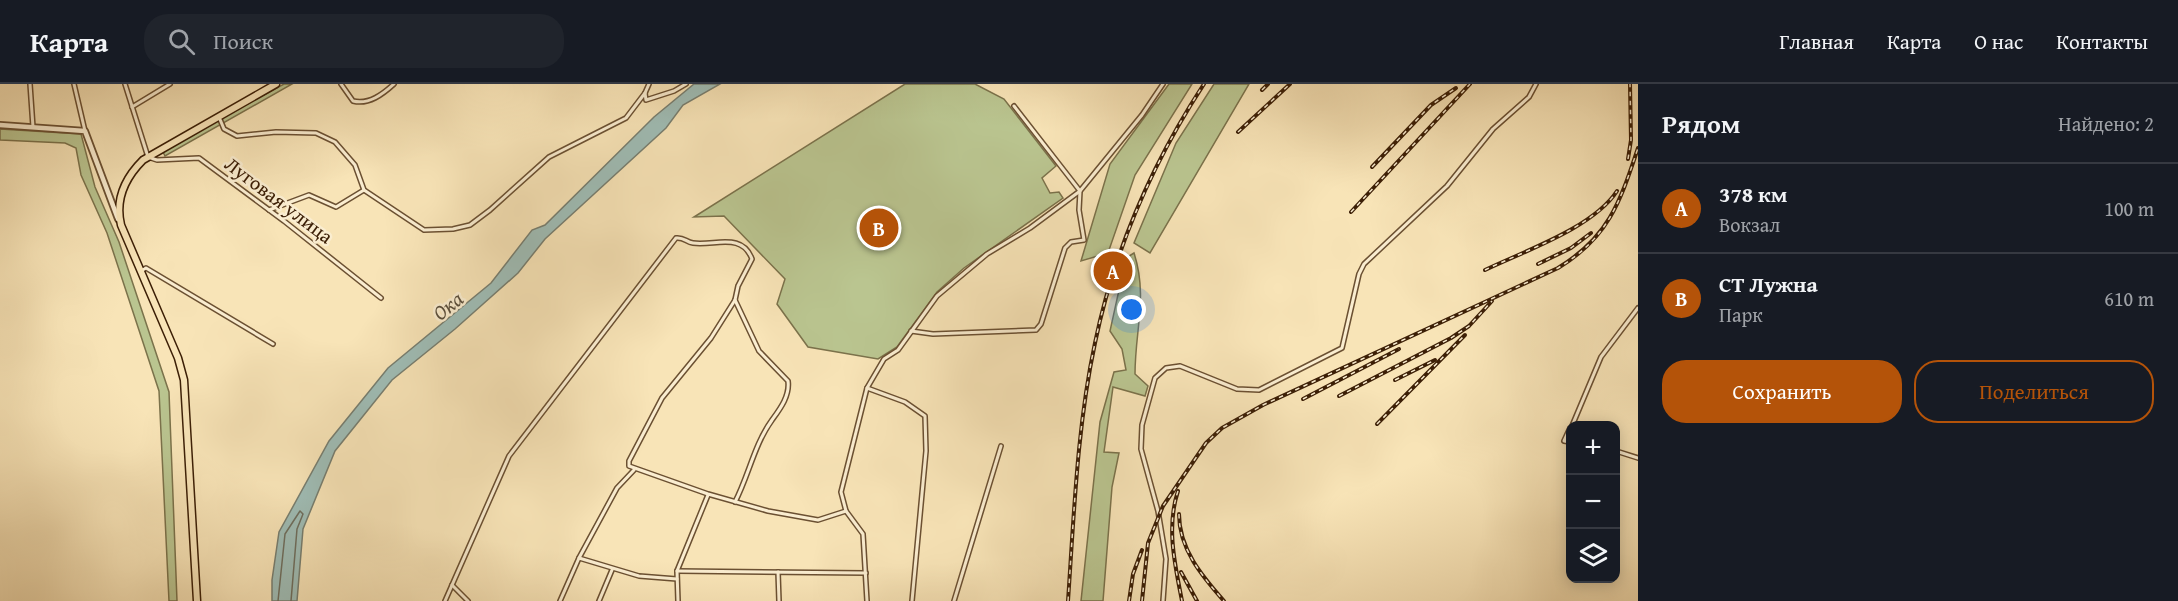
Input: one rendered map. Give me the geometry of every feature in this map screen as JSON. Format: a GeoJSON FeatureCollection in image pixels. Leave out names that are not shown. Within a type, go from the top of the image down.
{"type":"FeatureCollection","features":[{"type":"Feature","properties":{"kind":"main road"},"geometry":{"type":"LineString","coordinates":[[197,601],[184,380],[178,358],[121,225],[118,208],[122,190],[132,172],[148,157],[276,84]]}},
{"type":"Feature","properties":{"kind":"street"},"geometry":{"type":"LineString","coordinates":[[30,84],[33,128]]}},
{"type":"Feature","properties":{"kind":"street"},"geometry":{"type":"LineString","coordinates":[[74,84],[85,132],[107,195],[121,225]]}},
{"type":"Feature","properties":{"kind":"street"},"geometry":{"type":"LineString","coordinates":[[125,84],[148,157]]}},
{"type":"Feature","properties":{"kind":"street"},"geometry":{"type":"LineString","coordinates":[[132,107],[169,84]]}},
{"type":"Feature","properties":{"kind":"street"},"geometry":{"type":"LineString","coordinates":[[341,84],[351,98],[357,102],[379,96],[395,84]]}},
{"type":"Feature","properties":{"kind":"street"},"geometry":{"type":"LineString","coordinates":[[645,93],[646,100],[674,92],[686,84]]}},
{"type":"Feature","properties":{"kind":"street"},"geometry":{"type":"LineString","coordinates":[[867,601],[863,534],[846,511],[841,492],[867,388],[884,359],[898,350],[937,296],[968,268],[1030,228],[1080,191],[1142,116],[1163,84]]}},
{"type":"Feature","properties":{"kind":"street"},"geometry":{"type":"LineString","coordinates":[[1163,601],[1166,560],[1158,511],[1141,449],[1142,425],[1153,384],[1159,373],[1170,367],[1180,366],[1237,389],[1259,390],[1342,348],[1364,264],[1447,186],[1493,129],[1528,97],[1536,84]]}},
{"type":"Feature","properties":{"kind":"street"},"geometry":{"type":"LineString","coordinates":[[219,117],[224,129],[237,136],[276,132],[306,133],[316,134],[335,142],[355,165],[364,190],[424,230],[453,229],[470,225],[549,157],[626,118],[649,85]]}},
{"type":"Feature","properties":{"kind":"street"},"geometry":{"type":"LineString","coordinates":[[911,331],[933,334],[1036,330],[1041,324],[1065,248],[1071,242],[1084,240],[1078,210],[1080,191],[1014,106]]}},
{"type":"Feature","properties":{"kind":"street"},"geometry":{"type":"LineString","coordinates":[[0,125],[85,132]]}},
{"type":"Feature","properties":{"kind":"street","name":"Луговая улица"},"geometry":{"type":"LineString","coordinates":[[148,157],[157,159],[199,158],[381,298]]}},
{"type":"Feature","properties":{"kind":"street"},"geometry":{"type":"LineString","coordinates":[[269,210],[309,195],[336,207],[364,190]]}},
{"type":"Feature","properties":{"kind":"street"},"geometry":{"type":"LineString","coordinates":[[445,601],[509,456],[671,241],[680,237],[695,243],[733,241],[740,244],[752,259],[738,286],[735,300],[705,346],[662,398],[629,461],[629,466],[634,470],[735,502],[818,520],[846,511]]}},
{"type":"Feature","properties":{"kind":"street"},"geometry":{"type":"LineString","coordinates":[[141,271],[146,268],[273,344]]}},
{"type":"Feature","properties":{"kind":"street"},"geometry":{"type":"LineString","coordinates":[[735,300],[759,351],[788,381],[789,388],[780,411],[763,434],[751,461],[749,475],[735,502]]}},
{"type":"Feature","properties":{"kind":"street"},"geometry":{"type":"LineString","coordinates":[[1574,421],[1601,357],[1638,308]]}},
{"type":"Feature","properties":{"kind":"street"},"geometry":{"type":"LineString","coordinates":[[867,388],[906,402],[926,416],[926,451],[912,601]]}},
{"type":"Feature","properties":{"kind":"street"},"geometry":{"type":"LineString","coordinates":[[954,601],[1001,446]]}},
{"type":"Feature","properties":{"kind":"street"},"geometry":{"type":"LineString","coordinates":[[1620,452],[1638,458]]}},
{"type":"Feature","properties":{"kind":"street"},"geometry":{"type":"LineString","coordinates":[[560,601],[579,558],[617,488],[634,470]]}},
{"type":"Feature","properties":{"kind":"street"},"geometry":{"type":"LineString","coordinates":[[678,601],[677,572],[708,494]]}},
{"type":"Feature","properties":{"kind":"street"},"geometry":{"type":"LineString","coordinates":[[579,558],[612,570],[655,579],[677,579]]}},
{"type":"Feature","properties":{"kind":"street"},"geometry":{"type":"LineString","coordinates":[[599,601],[612,570]]}},
{"type":"Feature","properties":{"kind":"street"},"geometry":{"type":"LineString","coordinates":[[677,572],[866,573]]}},
{"type":"Feature","properties":{"kind":"street"},"geometry":{"type":"LineString","coordinates":[[778,572],[779,601]]}},
{"type":"Feature","properties":{"kind":"street"},"geometry":{"type":"LineString","coordinates":[[452,584],[468,601]]}},
{"type":"Feature","properties":{"kind":"green space"},"geometry":{"type":"Polygon","coordinates":[[[284,84],[292,84],[165,156],[162,150],[284,84]]]}},
{"type":"Feature","properties":{"kind":"green space"},"geometry":{"type":"Polygon","coordinates":[[[905,84],[975,84],[1004,99],[1056,166],[1042,178],[1050,193],[1059,192],[1063,198],[964,268],[937,292],[897,347],[878,359],[808,347],[777,304],[785,279],[724,216],[694,217],[905,84]]]}},
{"type":"Feature","properties":{"kind":"green space"},"geometry":{"type":"Polygon","coordinates":[[[1169,84],[1192,84],[1135,175],[1108,253],[1081,261],[1110,164],[1169,84]]]}},
{"type":"Feature","properties":{"kind":"green space"},"geometry":{"type":"Polygon","coordinates":[[[1214,84],[1249,84],[1150,253],[1134,243],[1176,143],[1214,84]]]}},
{"type":"Feature","properties":{"kind":"green space"},"geometry":{"type":"Polygon","coordinates":[[[0,129],[81,134],[95,187],[119,242],[169,392],[177,601],[169,601],[159,391],[107,233],[81,175],[76,148],[65,143],[0,140],[0,129]]]}},
{"type":"Feature","properties":{"kind":"green space"},"geometry":{"type":"Polygon","coordinates":[[[1134,253],[1140,284],[1135,374],[1148,386],[1145,396],[1113,387],[1104,452],[1119,453],[1112,487],[1103,601],[1081,601],[1100,422],[1114,372],[1126,370],[1122,349],[1110,331],[1126,258],[1134,253]]]}},
{"type":"Feature","properties":{"kind":"water"},"geometry":{"type":"Polygon","coordinates":[[[694,84],[720,84],[683,105],[666,128],[545,239],[518,273],[455,329],[392,380],[335,451],[303,529],[297,601],[272,601],[272,580],[279,532],[329,441],[388,368],[491,283],[532,230],[545,225],[654,117],[694,84]]]}},
{"type":"Feature","properties":{"kind":"railway"},"geometry":{"type":"LineString","coordinates":[[1068,601],[1080,439],[1089,375],[1103,309],[1124,241],[1152,176],[1168,144],[1204,84]]}},
{"type":"Feature","properties":{"kind":"railway"},"geometry":{"type":"LineString","coordinates":[[1262,90],[1268,84]]}},
{"type":"Feature","properties":{"kind":"railway"},"geometry":{"type":"LineString","coordinates":[[1238,132],[1290,84]]}},
{"type":"Feature","properties":{"kind":"railway"},"geometry":{"type":"LineString","coordinates":[[1351,212],[1470,84]]}},
{"type":"Feature","properties":{"kind":"railway"},"geometry":{"type":"LineString","coordinates":[[1628,159],[1631,140],[1630,84]]}},
{"type":"Feature","properties":{"kind":"railway"},"geometry":{"type":"LineString","coordinates":[[1372,167],[1431,105],[1456,88]]}},
{"type":"Feature","properties":{"kind":"railway"},"geometry":{"type":"LineString","coordinates":[[1142,601],[1148,543],[1163,506],[1206,443],[1222,428],[1263,405],[1558,268],[1589,244],[1601,231],[1618,202],[1638,148]]}},
{"type":"Feature","properties":{"kind":"railway"},"geometry":{"type":"LineString","coordinates":[[1485,270],[1575,227],[1592,216],[1617,191]]}},
{"type":"Feature","properties":{"kind":"railway"},"geometry":{"type":"LineString","coordinates":[[1538,264],[1571,248],[1591,233]]}},
{"type":"Feature","properties":{"kind":"railway"},"geometry":{"type":"LineString","coordinates":[[1339,396],[1451,338],[1469,326],[1492,301]]}},
{"type":"Feature","properties":{"kind":"railway"},"geometry":{"type":"LineString","coordinates":[[1377,424],[1465,335]]}},
{"type":"Feature","properties":{"kind":"railway"},"geometry":{"type":"LineString","coordinates":[[1303,399],[1399,349]]}},
{"type":"Feature","properties":{"kind":"railway"},"geometry":{"type":"LineString","coordinates":[[1395,380],[1435,360]]}},
{"type":"Feature","properties":{"kind":"railway"},"geometry":{"type":"LineString","coordinates":[[1178,491],[1174,505],[1172,532],[1174,560],[1182,601]]}},
{"type":"Feature","properties":{"kind":"railway"},"geometry":{"type":"LineString","coordinates":[[1179,514],[1180,527],[1187,550],[1200,572],[1224,601]]}},
{"type":"Feature","properties":{"kind":"railway"},"geometry":{"type":"LineString","coordinates":[[1129,601],[1133,574],[1142,550]]}},
{"type":"Feature","properties":{"kind":"railway"},"geometry":{"type":"LineString","coordinates":[[1181,572],[1197,601]]}},
{"type":"Feature","properties":{"kind":"place","name":"СТ Лужна"},"geometry":{"type":"Point","coordinates":[879,228]}},
{"type":"Feature","properties":{"kind":"place","name":"378 км"},"geometry":{"type":"Point","coordinates":[1113,271]}},
{"type":"Feature","properties":{"kind":"water label","name":"Ока"},"geometry":{"type":"Point","coordinates":[448,306]}}]}
